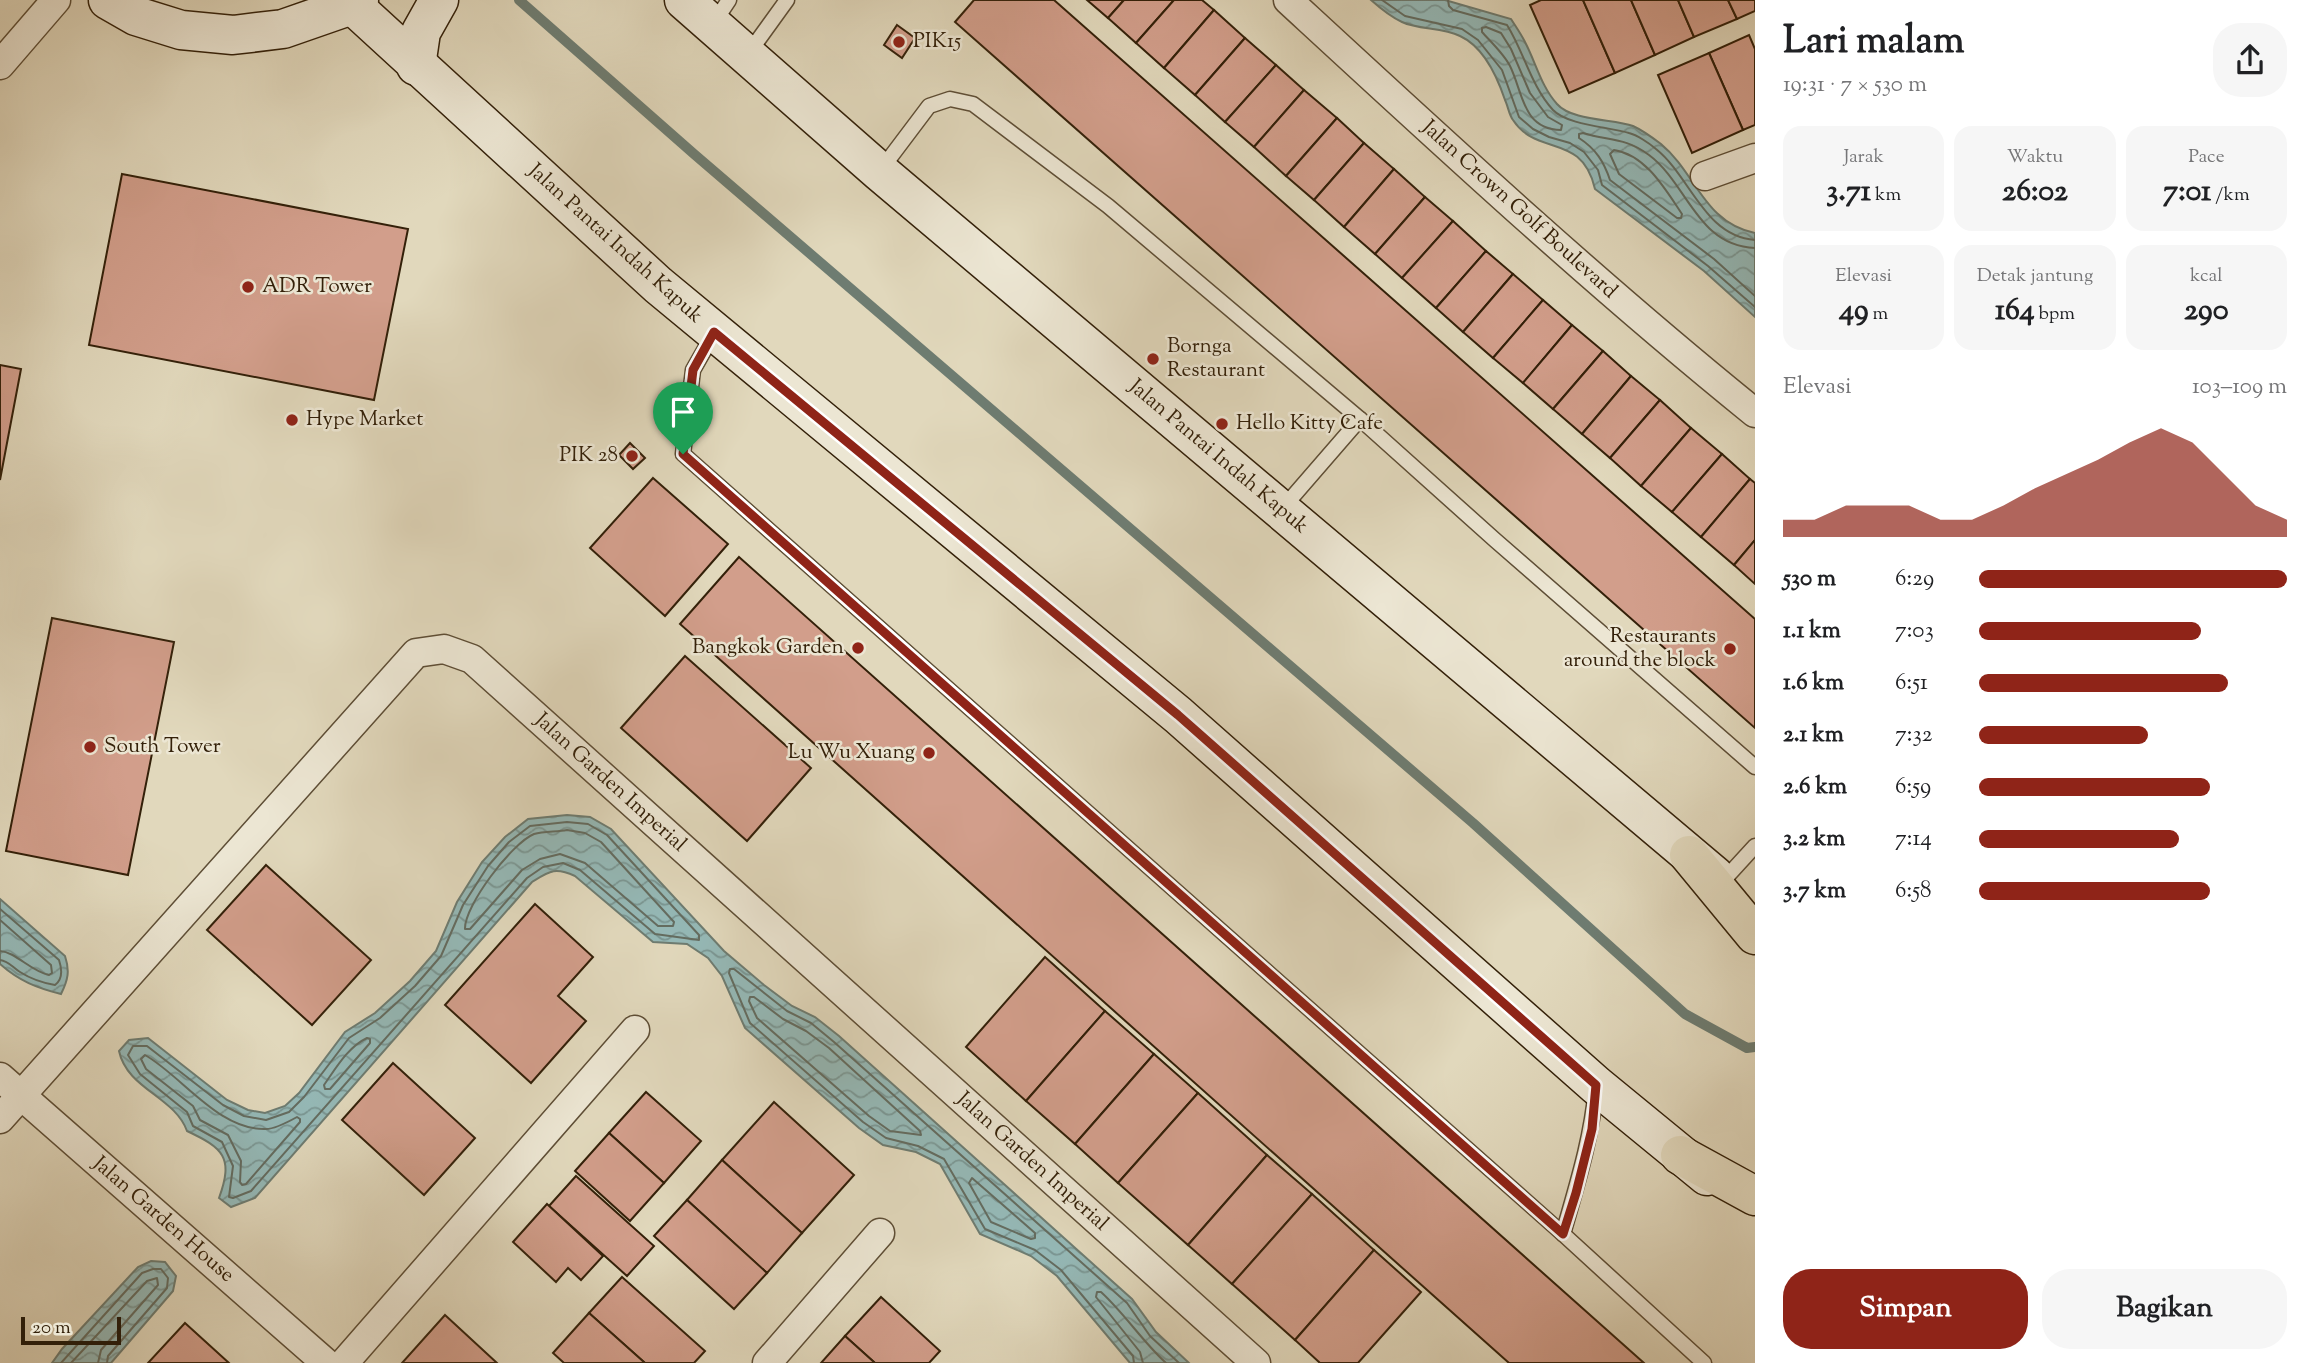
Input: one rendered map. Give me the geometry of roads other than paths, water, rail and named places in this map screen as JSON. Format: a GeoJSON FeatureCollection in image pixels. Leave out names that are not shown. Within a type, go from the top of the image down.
{"type":"FeatureCollection","features":[{"type":"Feature","properties":{"kind":"highway"},"geometry":{"type":"LineString","coordinates":[[1689,855],[1755,935]]}},
{"type":"Feature","properties":{"kind":"highway"},"geometry":{"type":"LineString","coordinates":[[1680,1155],[1755,1196]]}},
{"type":"Feature","properties":{"kind":"main road"},"geometry":{"type":"LineString","coordinates":[[108,0],[136,16],[181,30],[233,35],[283,29],[353,2]]}},
{"type":"Feature","properties":{"kind":"main road"},"geometry":{"type":"LineString","coordinates":[[416,66],[421,32],[438,0]]}},
{"type":"Feature","properties":{"kind":"main road","name":"Jalan Pantai Indah Kapuk"},"geometry":{"type":"LineString","coordinates":[[684,0],[721,13],[747,55],[880,172],[1755,911]]}},
{"type":"Feature","properties":{"kind":"main road","name":"Jalan Pantai Indah Kapuk"},"geometry":{"type":"LineString","coordinates":[[353,2],[416,66],[658,285],[1178,715],[1596,1085],[1755,1215]]}},
{"type":"Feature","properties":{"kind":"street"},"geometry":{"type":"LineString","coordinates":[[0,65],[57,0]]}},
{"type":"Feature","properties":{"kind":"street","name":"Jalan Crown Golf Boulevard"},"geometry":{"type":"LineString","coordinates":[[1288,0],[1484,182],[1663,338],[1755,413]]}},
{"type":"Feature","properties":{"kind":"street"},"geometry":{"type":"LineString","coordinates":[[1705,176],[1755,159]]}},
{"type":"Feature","properties":{"kind":"street","name":"Jalan Garden Imperial"},"geometry":{"type":"LineString","coordinates":[[0,1119],[416,653],[444,649],[472,659],[1256,1363]]}},
{"type":"Feature","properties":{"kind":"street"},"geometry":{"type":"LineString","coordinates":[[344,1363],[635,1030]]}},
{"type":"Feature","properties":{"kind":"street","name":"Jalan Garden House"},"geometry":{"type":"LineString","coordinates":[[0,1077],[326,1363]]}},
{"type":"Feature","properties":{"kind":"street"},"geometry":{"type":"LineString","coordinates":[[767,1363],[880,1233]]}},
{"type":"Feature","properties":{"kind":"lane"},"geometry":{"type":"LineString","coordinates":[[747,55],[787,0]]}},
{"type":"Feature","properties":{"kind":"lane"},"geometry":{"type":"LineString","coordinates":[[880,172],[929,106],[950,99],[973,104],[1108,206],[1360,419],[1755,767]]}},
{"type":"Feature","properties":{"kind":"lane"},"geometry":{"type":"LineString","coordinates":[[714,332],[693,370],[683,454],[1563,1234],[1704,1363]]}},
{"type":"Feature","properties":{"kind":"lane"},"geometry":{"type":"LineString","coordinates":[[1281,510],[1360,419]]}},
{"type":"Feature","properties":{"kind":"lane"},"geometry":{"type":"LineString","coordinates":[[1722,882],[1754,847]]}},
{"type":"Feature","properties":{"kind":"lane"},"geometry":{"type":"LineString","coordinates":[[1563,1234],[1592,1129],[1596,1085]]}},
{"type":"Feature","properties":{"kind":"water"},"geometry":{"type":"Polygon","coordinates":[[[1371,0],[1445,0],[1511,19],[1547,90],[1557,104],[1572,114],[1633,126],[1647,134],[1673,156],[1702,196],[1724,219],[1755,233],[1755,317],[1704,271],[1595,189],[1589,171],[1580,159],[1523,131],[1512,118],[1498,81],[1476,47],[1453,33],[1402,22],[1371,0]]]}},
{"type":"Feature","properties":{"kind":"water"},"geometry":{"type":"Polygon","coordinates":[[[567,815],[590,817],[611,829],[724,951],[792,1006],[815,1017],[839,1036],[1132,1299],[1156,1332],[1189,1363],[1130,1363],[1057,1276],[1031,1256],[980,1234],[940,1164],[916,1152],[883,1145],[859,1128],[745,1028],[722,976],[708,958],[687,944],[653,942],[575,876],[557,871],[532,882],[255,1198],[231,1207],[219,1198],[225,1173],[222,1156],[209,1143],[187,1131],[172,1110],[131,1075],[119,1051],[129,1040],[148,1038],[227,1100],[248,1110],[265,1113],[285,1106],[299,1093],[345,1032],[375,1013],[410,981],[436,951],[457,902],[482,862],[505,837],[528,819],[567,815]]]}},
{"type":"Feature","properties":{"kind":"water"},"geometry":{"type":"Polygon","coordinates":[[[0,899],[65,956],[67,975],[61,994],[29,983],[0,964],[0,899]]]}},
{"type":"Feature","properties":{"kind":"water"},"geometry":{"type":"Polygon","coordinates":[[[151,1261],[165,1262],[176,1276],[173,1291],[111,1363],[52,1363],[138,1267],[151,1261]]]}},
{"type":"Feature","properties":{"kind":"waterway"},"geometry":{"type":"LineString","coordinates":[[519,0],[694,154],[1473,823],[1685,1014],[1747,1048],[1755,1047]]}},
{"type":"Feature","properties":{"kind":"place","name":"PIK15"},"geometry":{"type":"Point","coordinates":[899,42]}},
{"type":"Feature","properties":{"kind":"place","name":"ADR Tower"},"geometry":{"type":"Point","coordinates":[248,287]}},
{"type":"Feature","properties":{"kind":"place","name":"Bornga Restaurant"},"geometry":{"type":"Point","coordinates":[1153,359]}},
{"type":"Feature","properties":{"kind":"place","name":"Hype Market"},"geometry":{"type":"Point","coordinates":[292,420]}},
{"type":"Feature","properties":{"kind":"place","name":"Hello Kitty Cafe"},"geometry":{"type":"Point","coordinates":[1222,424]}},
{"type":"Feature","properties":{"kind":"place","name":"PIK 28"},"geometry":{"type":"Point","coordinates":[632,456]}},
{"type":"Feature","properties":{"kind":"place","name":"Bangkok Garden"},"geometry":{"type":"Point","coordinates":[858,648]}},
{"type":"Feature","properties":{"kind":"place","name":"Restaurants around the block"},"geometry":{"type":"Point","coordinates":[1730,649]}},
{"type":"Feature","properties":{"kind":"place","name":"South Tower"},"geometry":{"type":"Point","coordinates":[90,747]}},
{"type":"Feature","properties":{"kind":"place","name":"Lu Wu Xuang"},"geometry":{"type":"Point","coordinates":[929,753]}}]}
